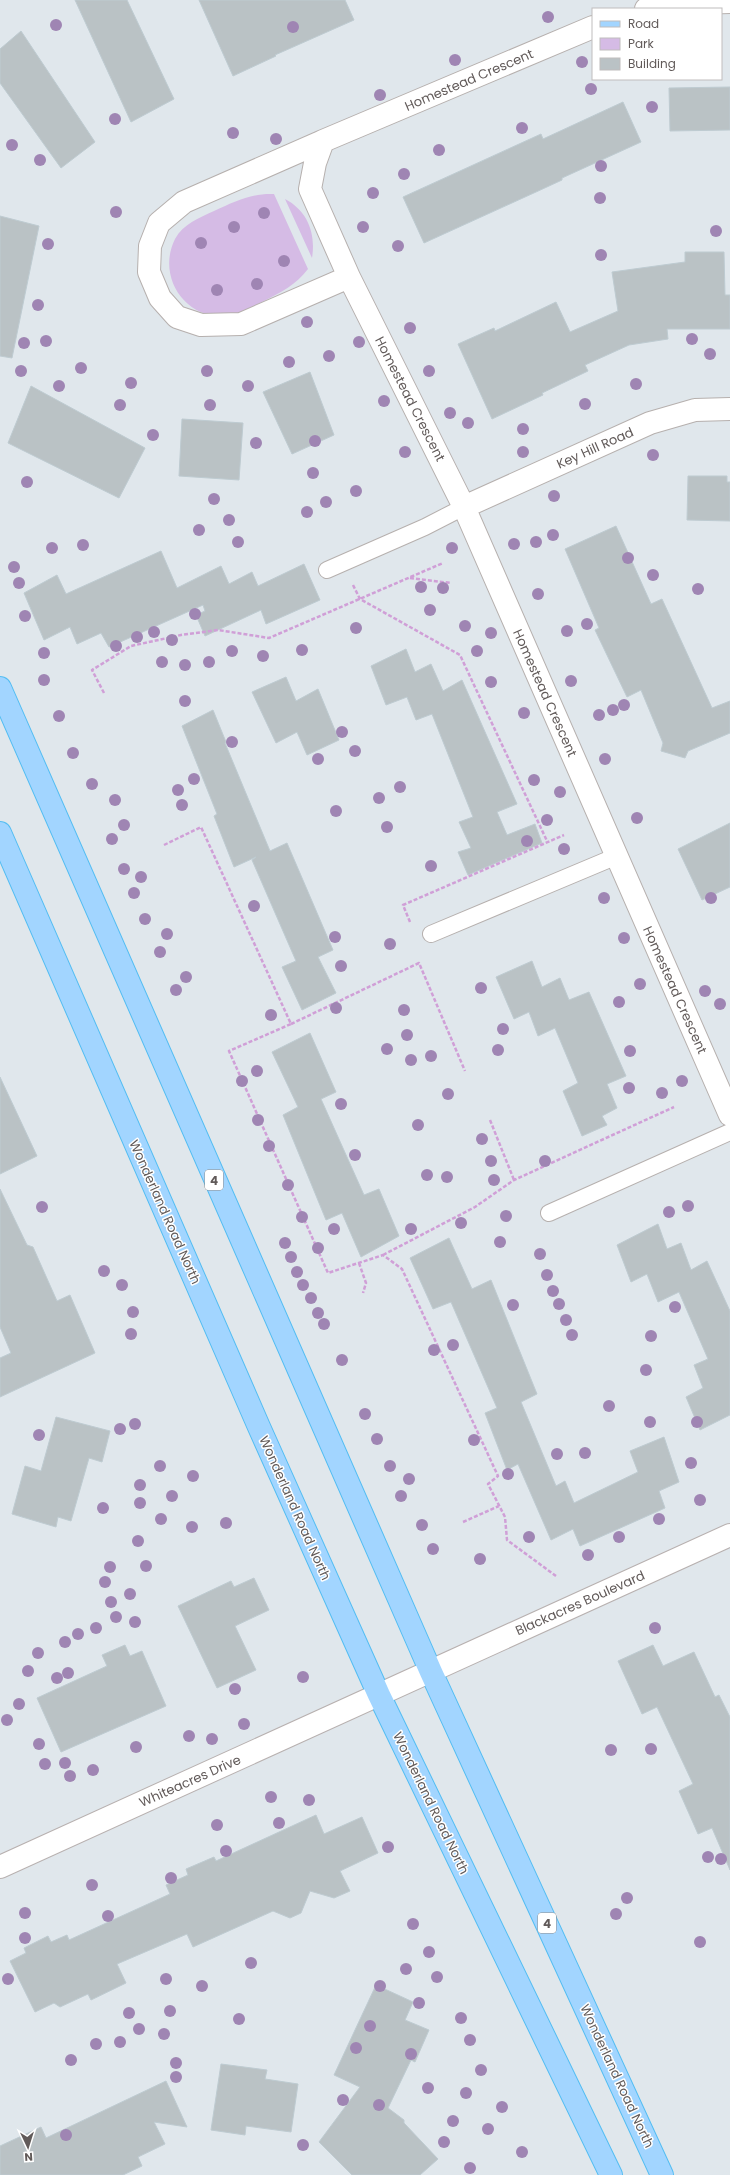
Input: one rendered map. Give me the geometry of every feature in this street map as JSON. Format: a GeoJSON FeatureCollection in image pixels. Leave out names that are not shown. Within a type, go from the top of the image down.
{"type":"FeatureCollection","features":[{"type":"Feature","properties":{"kind":"main road","name":"4"},"geometry":{"type":"LineString","coordinates":[[0,688],[431,1672]]}},
{"type":"Feature","properties":{"kind":"main road","name":"Wonderland Road North"},"geometry":{"type":"LineString","coordinates":[[0,833],[256,1420],[379,1695],[611,2175]]}},
{"type":"Feature","properties":{"kind":"main road","name":"Wonderland Road North"},"geometry":{"type":"LineString","coordinates":[[431,1672],[662,2175]]}},
{"type":"Feature","properties":{"kind":"street"},"geometry":{"type":"LineString","coordinates":[[650,8],[666,4],[730,2]]}},
{"type":"Feature","properties":{"kind":"street","name":"Homestead Crescent"},"geometry":{"type":"LineString","coordinates":[[349,277],[241,324],[202,326],[177,317],[160,298],[149,272],[150,246],[160,223],[184,202],[323,141],[592,27]]}},
{"type":"Feature","properties":{"kind":"street","name":"Homestead Crescent"},"geometry":{"type":"LineString","coordinates":[[323,141],[310,189],[349,277],[464,507],[730,1114]]}},
{"type":"Feature","properties":{"kind":"street","name":"Key Hill Road"},"geometry":{"type":"LineString","coordinates":[[464,507],[650,423],[695,410],[730,409]]}},
{"type":"Feature","properties":{"kind":"street","name":"Blackacres Boulevard"},"geometry":{"type":"LineString","coordinates":[[379,1695],[730,1535]]}},
{"type":"Feature","properties":{"kind":"street","name":"Whiteacres Drive"},"geometry":{"type":"LineString","coordinates":[[0,1868],[379,1695]]}},
{"type":"Feature","properties":{"kind":"lane"},"geometry":{"type":"LineString","coordinates":[[334,567],[425,527],[464,507]]}},
{"type":"Feature","properties":{"kind":"lane"},"geometry":{"type":"LineString","coordinates":[[431,934],[617,856]]}},
{"type":"Feature","properties":{"kind":"lane"},"geometry":{"type":"LineString","coordinates":[[549,1213],[730,1132]]}},
{"type":"Feature","properties":{"kind":"path"},"geometry":{"type":"LineString","coordinates":[[104,692],[92,670],[131,646],[181,635],[218,630],[269,638],[443,563]]}},
{"type":"Feature","properties":{"kind":"path"},"geometry":{"type":"LineString","coordinates":[[334,567],[360,599],[460,656],[547,841]]}},
{"type":"Feature","properties":{"kind":"path"},"geometry":{"type":"LineString","coordinates":[[409,578],[451,583]]}},
{"type":"Feature","properties":{"kind":"path"},"geometry":{"type":"LineString","coordinates":[[164,846],[200,827],[291,1024]]}},
{"type":"Feature","properties":{"kind":"path"},"geometry":{"type":"LineString","coordinates":[[411,926],[403,905],[547,841],[564,835]]}},
{"type":"Feature","properties":{"kind":"path"},"geometry":{"type":"LineString","coordinates":[[465,1071],[419,963],[291,1024],[229,1051],[328,1273],[383,1255],[475,1207],[514,1180],[674,1107]]}},
{"type":"Feature","properties":{"kind":"path"},"geometry":{"type":"LineString","coordinates":[[490,1120],[514,1180]]}},
{"type":"Feature","properties":{"kind":"path"},"geometry":{"type":"LineString","coordinates":[[383,1255],[402,1269],[498,1476],[488,1484],[505,1517],[507,1540],[556,1576]]}},
{"type":"Feature","properties":{"kind":"path"},"geometry":{"type":"LineString","coordinates":[[359,1263],[366,1283],[363,1293]]}},
{"type":"Feature","properties":{"kind":"path"},"geometry":{"type":"LineString","coordinates":[[463,1522],[499,1506]]}},
{"type":"Feature","properties":{"kind":"green space"},"geometry":{"type":"Polygon","coordinates":[[[274,194],[308,269],[293,284],[238,314],[213,316],[199,311],[188,304],[179,294],[172,281],[169,268],[170,253],[178,234],[187,225],[197,219],[236,201],[258,195],[274,194]]]}},
{"type":"Feature","properties":{"kind":"green space"},"geometry":{"type":"Polygon","coordinates":[[[285,199],[299,210],[309,224],[313,240],[312,258],[285,199]]]}},
{"type":"Feature","properties":{"kind":"building"},"geometry":{"type":"Polygon","coordinates":[[[75,0],[127,0],[174,99],[131,122],[75,0]]]}},
{"type":"Feature","properties":{"kind":"building"},"geometry":{"type":"Polygon","coordinates":[[[199,0],[345,0],[354,20],[275,55],[276,56],[233,76],[199,0]]]}},
{"type":"Feature","properties":{"kind":"building"},"geometry":{"type":"Polygon","coordinates":[[[21,31],[95,142],[61,168],[0,83],[0,49],[21,31]]]}},
{"type":"Feature","properties":{"kind":"building"},"geometry":{"type":"Polygon","coordinates":[[[730,87],[730,130],[670,131],[669,88],[730,87]]]}},
{"type":"Feature","properties":{"kind":"building"},"geometry":{"type":"Polygon","coordinates":[[[623,102],[641,142],[424,243],[403,197],[541,134],[543,139],[623,102]]]}},
{"type":"Feature","properties":{"kind":"building"},"geometry":{"type":"Polygon","coordinates":[[[0,216],[39,226],[12,358],[0,356],[0,216]]]}},
{"type":"Feature","properties":{"kind":"building"},"geometry":{"type":"Polygon","coordinates":[[[685,252],[724,252],[725,295],[730,295],[730,329],[667,329],[668,339],[629,345],[585,365],[588,371],[542,393],[543,395],[492,419],[458,344],[494,328],[495,331],[556,302],[570,332],[618,311],[612,272],[685,262],[685,252]]]}},
{"type":"Feature","properties":{"kind":"building"},"geometry":{"type":"Polygon","coordinates":[[[310,372],[334,435],[292,454],[263,392],[310,372]]]}},
{"type":"Feature","properties":{"kind":"building"},"geometry":{"type":"Polygon","coordinates":[[[31,386],[145,448],[119,498],[8,443],[31,386]]]}},
{"type":"Feature","properties":{"kind":"building"},"geometry":{"type":"Polygon","coordinates":[[[182,419],[243,423],[239,480],[179,476],[182,419]]]}},
{"type":"Feature","properties":{"kind":"building"},"geometry":{"type":"Polygon","coordinates":[[[688,476],[727,476],[727,482],[730,482],[730,521],[687,520],[688,476]]]}},
{"type":"Feature","properties":{"kind":"building"},"geometry":{"type":"Polygon","coordinates":[[[616,526],[651,604],[662,599],[712,708],[730,701],[730,733],[688,751],[685,758],[661,751],[663,743],[641,690],[627,697],[595,630],[599,628],[565,549],[616,526]]]}},
{"type":"Feature","properties":{"kind":"building"},"geometry":{"type":"Polygon","coordinates":[[[161,551],[177,588],[221,566],[229,584],[252,572],[258,586],[304,564],[320,600],[266,624],[261,610],[205,636],[196,615],[205,611],[203,605],[109,647],[101,633],[77,644],[70,627],[44,640],[24,593],[57,575],[66,594],[161,551]]]}},
{"type":"Feature","properties":{"kind":"building"},"geometry":{"type":"Polygon","coordinates":[[[406,649],[415,672],[431,664],[443,691],[462,680],[517,804],[497,812],[507,835],[535,824],[542,843],[468,875],[458,852],[471,848],[459,822],[473,817],[432,714],[416,720],[407,697],[386,705],[371,666],[406,649]]]}},
{"type":"Feature","properties":{"kind":"building"},"geometry":{"type":"Polygon","coordinates":[[[286,677],[296,701],[318,689],[339,740],[307,755],[297,732],[276,743],[252,692],[286,677]]]}},
{"type":"Feature","properties":{"kind":"building"},"geometry":{"type":"Polygon","coordinates":[[[213,710],[226,742],[225,743],[270,851],[287,843],[333,950],[318,957],[336,993],[302,1010],[282,967],[296,961],[252,860],[256,857],[234,867],[214,816],[217,814],[182,726],[213,710]]]}},
{"type":"Feature","properties":{"kind":"building"},"geometry":{"type":"Polygon","coordinates":[[[730,823],[730,887],[702,900],[678,849],[730,823]]]}},
{"type":"Feature","properties":{"kind":"building"},"geometry":{"type":"Polygon","coordinates":[[[532,961],[542,987],[560,978],[569,1000],[589,992],[626,1076],[607,1084],[617,1108],[602,1116],[607,1125],[582,1136],[563,1091],[578,1083],[555,1028],[538,1036],[529,1012],[514,1019],[496,977],[532,961]]]}},
{"type":"Feature","properties":{"kind":"building"},"geometry":{"type":"Polygon","coordinates":[[[310,1033],[336,1092],[321,1099],[364,1195],[379,1189],[399,1236],[361,1257],[342,1213],[326,1220],[283,1115],[298,1107],[272,1052],[310,1033]]]}},
{"type":"Feature","properties":{"kind":"building"},"geometry":{"type":"Polygon","coordinates":[[[0,1077],[37,1156],[0,1174],[0,1077]]]}},
{"type":"Feature","properties":{"kind":"building"},"geometry":{"type":"Polygon","coordinates":[[[0,1189],[27,1245],[33,1247],[57,1301],[70,1295],[95,1353],[0,1397],[0,1358],[11,1353],[0,1327],[0,1189]]]}},
{"type":"Feature","properties":{"kind":"building"},"geometry":{"type":"Polygon","coordinates":[[[658,1224],[667,1249],[681,1243],[691,1270],[707,1261],[730,1311],[730,1415],[700,1430],[686,1397],[703,1388],[694,1365],[708,1359],[679,1292],[658,1302],[647,1274],[631,1282],[617,1245],[658,1224]]]}},
{"type":"Feature","properties":{"kind":"building"},"geometry":{"type":"Polygon","coordinates":[[[449,1238],[472,1289],[491,1280],[537,1394],[521,1402],[556,1486],[565,1481],[574,1503],[638,1472],[630,1451],[664,1437],[679,1482],[659,1491],[665,1508],[580,1546],[573,1529],[551,1540],[518,1464],[507,1470],[485,1413],[497,1408],[451,1302],[433,1309],[410,1258],[449,1238]]]}},
{"type":"Feature","properties":{"kind":"building"},"geometry":{"type":"Polygon","coordinates":[[[56,1417],[110,1431],[102,1462],[89,1458],[71,1521],[58,1517],[56,1527],[12,1514],[25,1466],[41,1471],[56,1417]]]}},
{"type":"Feature","properties":{"kind":"building"},"geometry":{"type":"Polygon","coordinates":[[[254,1578],[269,1610],[235,1626],[256,1670],[217,1688],[178,1606],[231,1581],[234,1587],[254,1578]]]}},
{"type":"Feature","properties":{"kind":"building"},"geometry":{"type":"Polygon","coordinates":[[[125,1645],[130,1656],[142,1651],[166,1706],[61,1752],[37,1698],[107,1666],[102,1655],[125,1645]]]}},
{"type":"Feature","properties":{"kind":"building"},"geometry":{"type":"Polygon","coordinates":[[[653,1645],[663,1666],[694,1652],[715,1697],[719,1695],[730,1717],[730,1870],[712,1828],[698,1834],[679,1791],[693,1784],[657,1707],[642,1714],[618,1661],[653,1645]]]}},
{"type":"Feature","properties":{"kind":"building"},"geometry":{"type":"Polygon","coordinates":[[[316,1815],[324,1834],[362,1817],[378,1853],[340,1871],[350,1891],[334,1898],[310,1891],[301,1913],[290,1918],[273,1911],[193,1947],[187,1934],[117,1964],[126,1983],[91,2000],[88,1994],[60,2007],[54,2003],[35,2012],[10,1961],[26,1953],[24,1948],[48,1936],[51,1942],[67,1935],[69,1940],[170,1894],[166,1885],[188,1875],[186,1869],[214,1857],[216,1861],[316,1815]]]}},
{"type":"Feature","properties":{"kind":"building"},"geometry":{"type":"Polygon","coordinates":[[[376,1985],[413,2002],[405,2020],[429,2030],[415,2062],[411,2060],[388,2108],[404,2120],[404,2123],[438,2159],[420,2175],[352,2175],[319,2142],[360,2087],[334,2075],[376,1985]]]}},
{"type":"Feature","properties":{"kind":"building"},"geometry":{"type":"Polygon","coordinates":[[[221,2064],[267,2070],[265,2079],[298,2084],[291,2132],[246,2126],[245,2135],[211,2130],[221,2064]]]}},
{"type":"Feature","properties":{"kind":"building"},"geometry":{"type":"Polygon","coordinates":[[[166,2081],[187,2127],[154,2122],[165,2144],[138,2157],[142,2166],[123,2175],[0,2175],[0,2146],[41,2127],[46,2138],[166,2081]]]}}]}
